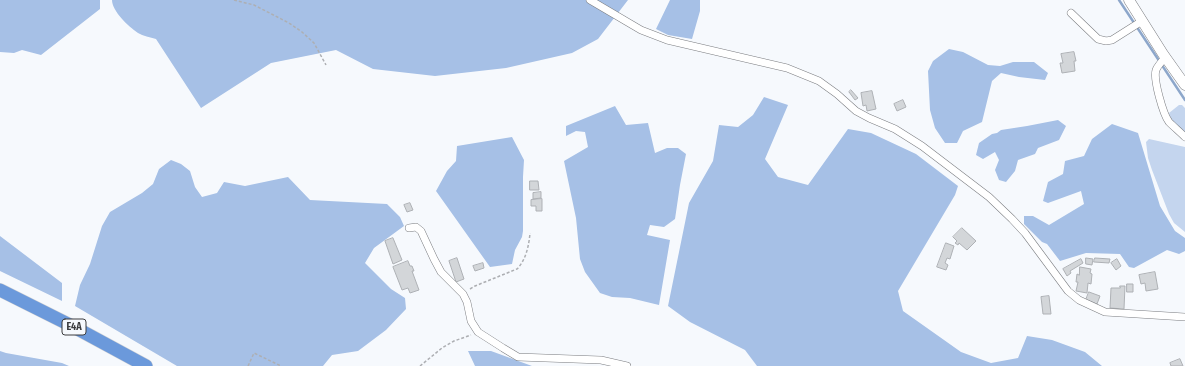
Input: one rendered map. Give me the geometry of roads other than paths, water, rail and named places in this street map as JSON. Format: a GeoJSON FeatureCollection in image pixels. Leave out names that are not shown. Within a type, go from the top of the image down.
{"type":"FeatureCollection","features":[{"type":"Feature","properties":{"kind":"highway","name":"E4A"},"geometry":{"type":"LineString","coordinates":[[0,290],[74,327],[146,366]]}},
{"type":"Feature","properties":{"kind":"street"},"geometry":{"type":"LineString","coordinates":[[590,0],[641,30],[667,40],[787,68],[819,81],[837,94],[856,111],[895,129],[922,146],[989,197],[1025,233],[1068,291],[1079,300],[1105,312],[1185,317]]}},
{"type":"Feature","properties":{"kind":"street"},"geometry":{"type":"LineString","coordinates":[[1129,0],[1185,85]]}},
{"type":"Feature","properties":{"kind":"street"},"geometry":{"type":"LineString","coordinates":[[1071,13],[1098,39],[1106,41],[1112,40],[1142,21]]}},
{"type":"Feature","properties":{"kind":"street"},"geometry":{"type":"LineString","coordinates":[[1166,57],[1159,64],[1155,75],[1160,99],[1167,119],[1185,137]]}},
{"type":"Feature","properties":{"kind":"street"},"geometry":{"type":"LineString","coordinates":[[409,228],[416,227],[421,231],[441,272],[464,294],[471,321],[478,332],[502,348],[518,357],[601,360],[627,366]]}},
{"type":"Feature","properties":{"kind":"waterway"},"geometry":{"type":"LineString","coordinates":[[1119,0],[1185,100]]}}]}
